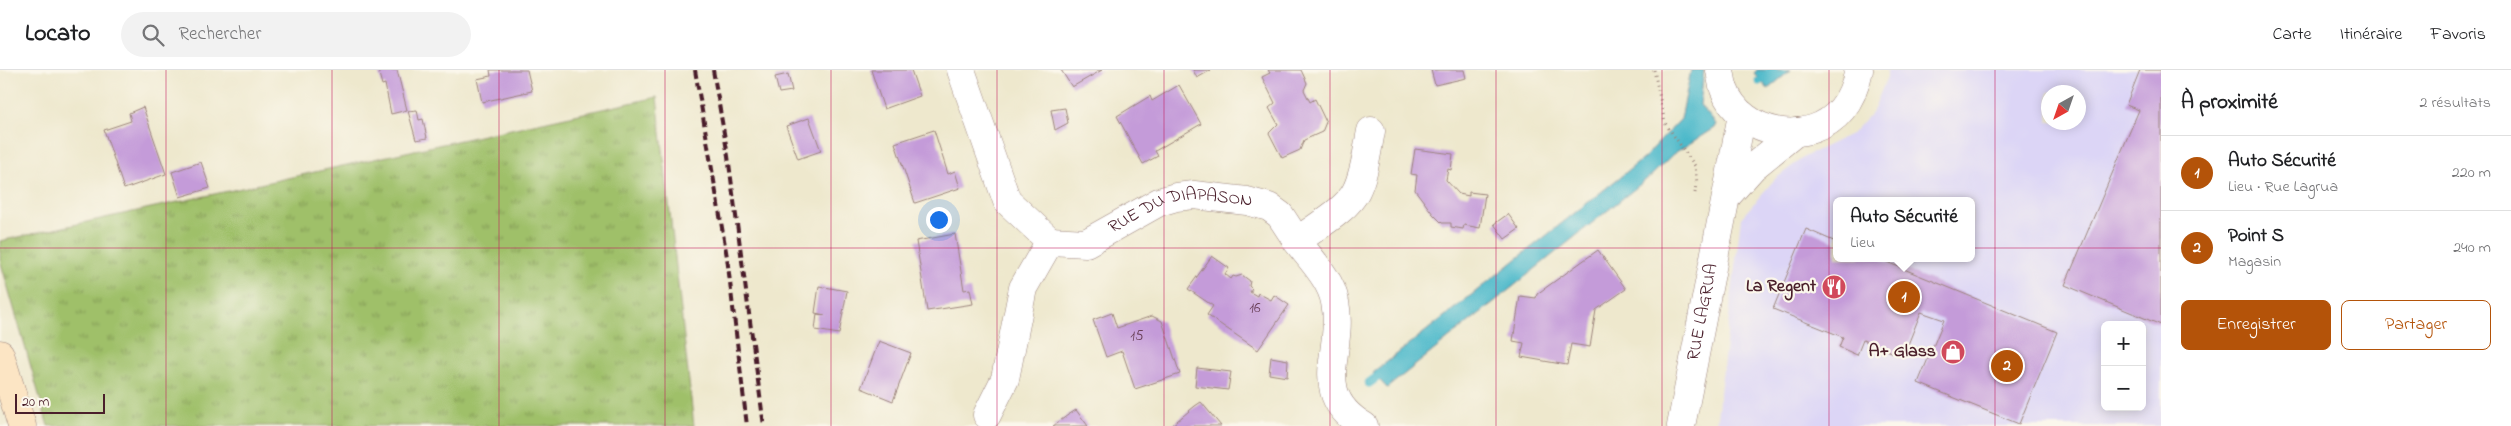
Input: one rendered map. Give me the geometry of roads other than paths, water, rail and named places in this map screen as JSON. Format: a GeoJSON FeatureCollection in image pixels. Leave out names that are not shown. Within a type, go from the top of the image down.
{"type":"FeatureCollection","features":[{"type":"Feature","properties":{"kind":"main road"},"geometry":{"type":"LineString","coordinates":[[0,354],[22,426]]}},
{"type":"Feature","properties":{"kind":"street"},"geometry":{"type":"LineString","coordinates":[[961,70],[1007,201],[1050,241],[1023,288],[1005,379],[987,414]]}},
{"type":"Feature","properties":{"kind":"street"},"geometry":{"type":"LineString","coordinates":[[1720,70],[1724,90],[1742,115],[1768,129],[1780,132],[1796,132],[1820,126],[1842,110],[1855,88],[1859,70]]}},
{"type":"Feature","properties":{"kind":"street","name":"RUE LAGRUA"},"geometry":{"type":"LineString","coordinates":[[1681,426],[1725,198],[1737,150],[1742,115]]}},
{"type":"Feature","properties":{"kind":"street"},"geometry":{"type":"LineString","coordinates":[[1297,240],[1345,205],[1356,193],[1371,131]]}},
{"type":"Feature","properties":{"kind":"street"},"geometry":{"type":"LineString","coordinates":[[1725,198],[1753,168],[1796,132]]}},
{"type":"Feature","properties":{"kind":"street","name":"RUE DU DIAPASON"},"geometry":{"type":"LineString","coordinates":[[1050,241],[1086,243],[1159,202],[1176,197],[1194,195],[1247,201],[1270,208],[1280,215],[1328,283],[1335,302],[1332,387],[1340,406],[1350,418],[1364,426]]}},
{"type":"Feature","properties":{"kind":"water"},"geometry":{"type":"Polygon","coordinates":[[[1691,70],[1704,70],[1700,105],[1716,124],[1714,128],[1673,154],[1653,174],[1387,388],[1373,373],[1644,158],[1681,119],[1691,70]]]}},
{"type":"Feature","properties":{"kind":"water"},"geometry":{"type":"Polygon","coordinates":[[[1757,70],[1791,70],[1768,89],[1754,73],[1757,70]]]}},
{"type":"Feature","properties":{"kind":"waterway"},"geometry":{"type":"LineString","coordinates":[[1759,81],[1773,70]]}},
{"type":"Feature","properties":{"kind":"waterway"},"geometry":{"type":"LineString","coordinates":[[1369,383],[1387,370]]}},
{"type":"Feature","properties":{"kind":"railway"},"geometry":{"type":"LineString","coordinates":[[695,70],[727,257],[747,426]]}},
{"type":"Feature","properties":{"kind":"railway"},"geometry":{"type":"LineString","coordinates":[[713,70],[728,156],[764,426]]}},
{"type":"Feature","properties":{"kind":"place","name":"La Regent"},"geometry":{"type":"Point","coordinates":[1834,287]}},
{"type":"Feature","properties":{"kind":"place","name":"Auto Sécurité"},"geometry":{"type":"Point","coordinates":[1904,297]}},
{"type":"Feature","properties":{"kind":"place","name":"A+ Glass"},"geometry":{"type":"Point","coordinates":[1953,352]}},
{"type":"Feature","properties":{"kind":"place","name":"Point S"},"geometry":{"type":"Point","coordinates":[2007,366]}}]}
